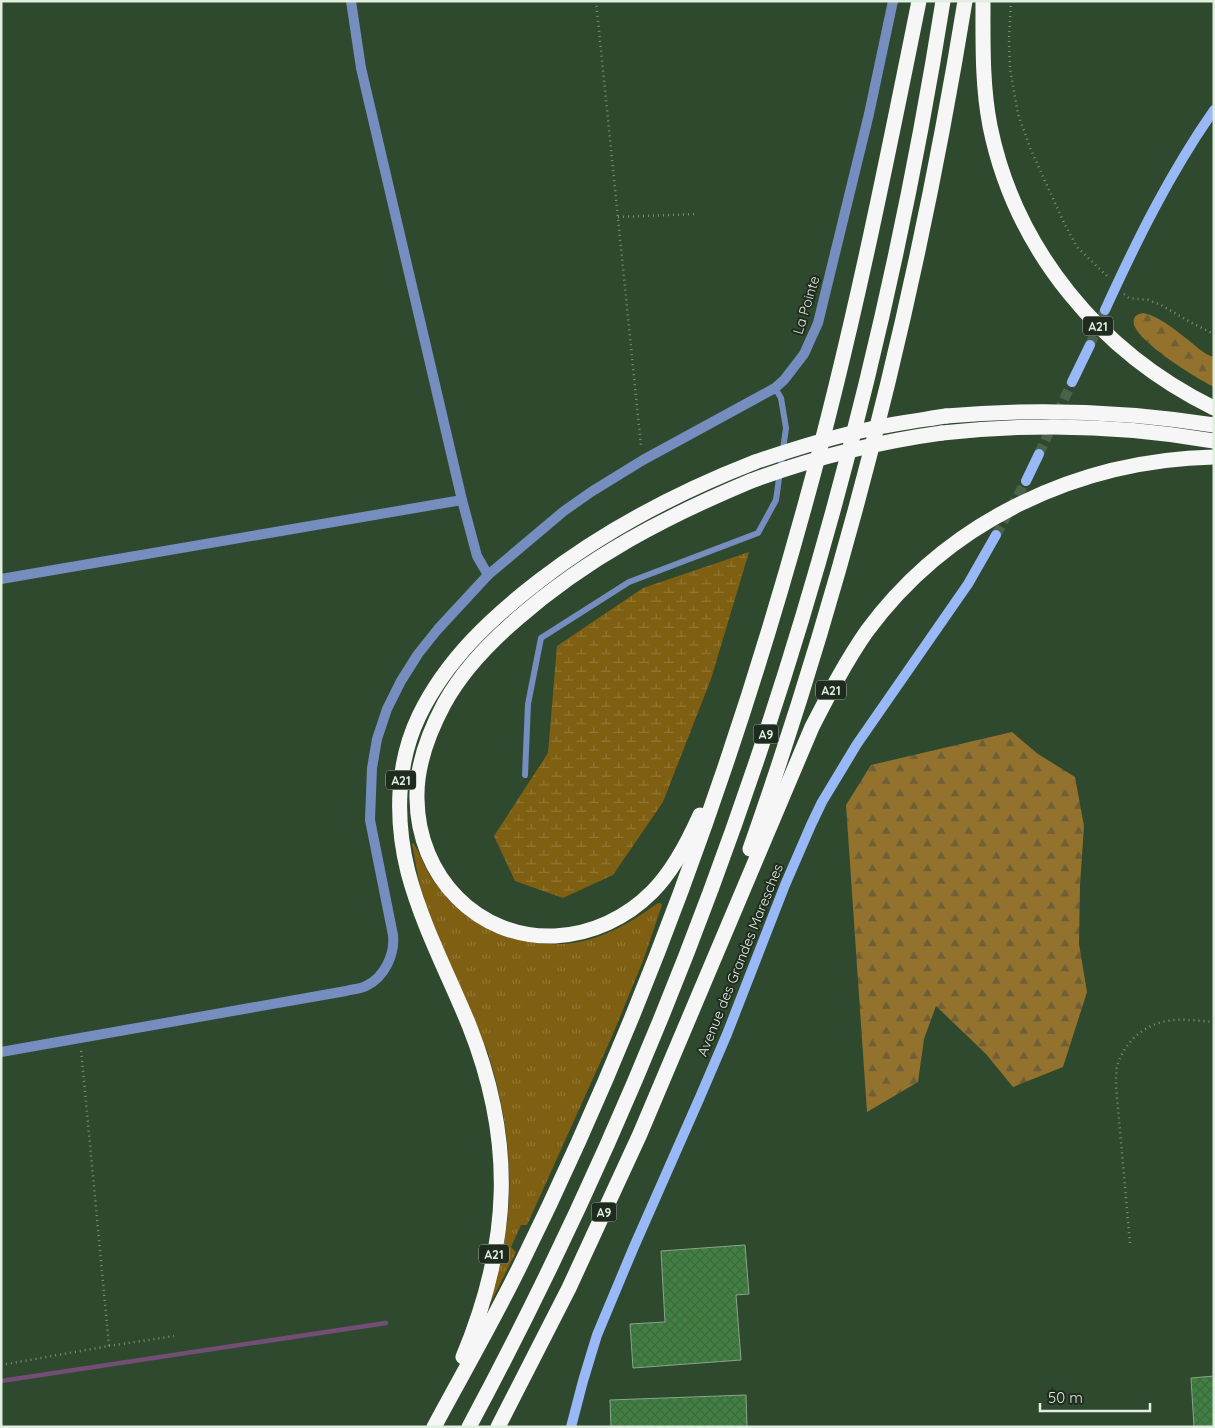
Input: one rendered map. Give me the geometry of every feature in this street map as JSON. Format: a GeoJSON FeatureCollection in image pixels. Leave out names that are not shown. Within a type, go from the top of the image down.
{"type":"FeatureCollection","features":[{"type":"Feature","properties":{"kind":"highway","name":"A21"},"geometry":{"type":"LineString","coordinates":[[920,1],[866,258],[834,395],[789,564],[738,730],[695,827],[680,854],[652,892],[638,905],[621,917],[596,928],[572,935],[547,936],[521,933],[508,930],[488,921],[467,908],[452,892],[432,864],[418,823],[419,773],[423,752],[432,726],[444,702],[464,673],[506,629],[534,604],[593,562],[674,514],[750,481],[783,469],[856,448],[942,433],[1002,428],[1076,427],[1138,431],[1214,441]]}},
{"type":"Feature","properties":{"kind":"highway","name":"A9"},"geometry":{"type":"LineString","coordinates":[[469,1427],[552,1265],[624,1106],[680,974],[761,750],[810,595],[860,408],[896,251],[943,1]]}},
{"type":"Feature","properties":{"kind":"highway","name":"A9"},"geometry":{"type":"LineString","coordinates":[[498,1427],[569,1288],[665,1076],[700,992],[779,764],[826,616],[886,391],[922,234],[965,1]]}},
{"type":"Feature","properties":{"kind":"highway","name":"A21"},"geometry":{"type":"LineString","coordinates":[[983,1],[983,68],[990,126],[1009,190],[1036,246],[1070,295],[1107,335],[1150,370],[1214,408]]}},
{"type":"Feature","properties":{"kind":"highway","name":"A21"},"geometry":{"type":"LineString","coordinates":[[433,1427],[467,1345],[487,1285],[502,1203],[501,1159],[496,1113],[485,1071],[468,1024],[424,920],[403,848],[399,805],[403,768],[412,733],[428,699],[448,668],[473,640],[522,594],[586,547],[632,518],[691,489],[755,462],[804,446],[863,430],[946,416],[1009,412],[1075,412],[1151,417],[1214,425]]}},
{"type":"Feature","properties":{"kind":"highway","name":"A21"},"geometry":{"type":"LineString","coordinates":[[700,992],[799,756],[824,702],[856,647],[881,614],[906,586],[935,560],[982,525],[999,514],[1041,493],[1082,478],[1123,467],[1161,461],[1214,457]]}},
{"type":"Feature","properties":{"kind":"highway"},"geometry":{"type":"LineString","coordinates":[[433,1427],[516,1275],[593,1110],[677,904],[738,730]]}},
{"type":"Feature","properties":{"kind":"main road"},"geometry":{"type":"LineString","coordinates":[[1105,310],[1157,202],[1174,171],[1214,110]]}},
{"type":"Feature","properties":{"kind":"main road"},"geometry":{"type":"LineString","coordinates":[[1072,382],[1090,344]]}},
{"type":"Feature","properties":{"kind":"main road"},"geometry":{"type":"LineString","coordinates":[[1026,481],[1039,454]]}},
{"type":"Feature","properties":{"kind":"main road","name":"Avenue des Grandes Maresches"},"geometry":{"type":"LineString","coordinates":[[571,1427],[583,1381],[601,1326],[708,1079],[811,825],[856,744],[968,584],[996,535]]}},
{"type":"Feature","properties":{"kind":"street"},"geometry":{"type":"LineString","coordinates":[[351,1],[361,68],[462,500],[477,556],[488,575]]}},
{"type":"Feature","properties":{"kind":"street","name":"La Pointe"},"geometry":{"type":"LineString","coordinates":[[1,1052],[346,991],[367,986],[379,975],[388,962],[394,943],[370,820],[372,768],[377,739],[387,709],[397,688],[418,654],[438,629],[488,575],[564,512],[591,492],[643,460],[775,388],[790,373],[804,354],[818,322],[867,123],[893,1]]}},
{"type":"Feature","properties":{"kind":"street"},"geometry":{"type":"LineString","coordinates":[[1,579],[462,500]]}},
{"type":"Feature","properties":{"kind":"lane"},"geometry":{"type":"LineString","coordinates":[[525,775],[528,704],[541,638],[629,582],[758,533],[776,500],[786,428],[781,398],[775,388]]}},
{"type":"Feature","properties":{"kind":"path"},"geometry":{"type":"LineString","coordinates":[[596,1],[643,460]]}},
{"type":"Feature","properties":{"kind":"path"},"geometry":{"type":"LineString","coordinates":[[1011,1],[1010,68],[1018,114],[1054,202],[1077,247],[1129,298],[1152,301],[1214,334]]}},
{"type":"Feature","properties":{"kind":"path"},"geometry":{"type":"LineString","coordinates":[[618,217],[696,214]]}},
{"type":"Feature","properties":{"kind":"path"},"geometry":{"type":"LineString","coordinates":[[1130,1243],[1116,1086],[1117,1068],[1122,1053],[1138,1034],[1161,1022],[1176,1020],[1214,1022]]}},
{"type":"Feature","properties":{"kind":"path"},"geometry":{"type":"LineString","coordinates":[[80,1038],[109,1346]]}},
{"type":"Feature","properties":{"kind":"path"},"geometry":{"type":"LineString","coordinates":[[1,1365],[174,1336]]}},
{"type":"Feature","properties":{"kind":"green space"},"geometry":{"type":"Polygon","coordinates":[[[1143,313],[1166,323],[1203,352],[1214,357],[1214,387],[1166,357],[1142,336],[1135,327],[1134,319],[1143,313]]]}},
{"type":"Feature","properties":{"kind":"green space"},"geometry":{"type":"Polygon","coordinates":[[[749,552],[711,679],[663,802],[613,875],[563,898],[515,881],[494,836],[548,753],[557,646],[643,588],[749,552]]]}},
{"type":"Feature","properties":{"kind":"green space"},"geometry":{"type":"Polygon","coordinates":[[[1012,732],[1038,754],[1075,777],[1084,826],[1079,944],[1087,992],[1063,1067],[1013,1087],[986,1054],[936,1006],[924,1039],[918,1082],[867,1112],[846,805],[871,765],[1012,732]]]}},
{"type":"Feature","properties":{"kind":"green space"},"geometry":{"type":"Polygon","coordinates":[[[413,843],[429,874],[447,898],[461,911],[477,923],[494,932],[532,943],[572,943],[591,939],[609,933],[626,924],[658,903],[662,905],[643,961],[613,1034],[527,1225],[521,1225],[511,1247],[516,1252],[491,1302],[508,1219],[509,1171],[505,1123],[488,1053],[444,951],[421,889],[413,843]]]}},
{"type":"Feature","properties":{"kind":"building"},"geometry":{"type":"Polygon","coordinates":[[[745,1245],[749,1294],[736,1295],[741,1360],[633,1368],[630,1324],[665,1322],[661,1251],[745,1245]]]}},
{"type":"Feature","properties":{"kind":"building"},"geometry":{"type":"Polygon","coordinates":[[[1214,1376],[1214,1427],[1194,1427],[1191,1378],[1214,1376]]]}},
{"type":"Feature","properties":{"kind":"building"},"geometry":{"type":"Polygon","coordinates":[[[746,1395],[747,1427],[611,1427],[610,1400],[746,1395]]]}},
{"type":"Feature","properties":{"kind":"waterway"},"geometry":{"type":"LineString","coordinates":[[1,1381],[386,1323]]}},
{"type":"Feature","properties":{"kind":"tunnel"},"geometry":{"type":"LineString","coordinates":[[1090,345],[1105,310]]}},
{"type":"Feature","properties":{"kind":"tunnel"},"geometry":{"type":"LineString","coordinates":[[1039,454],[1072,382]]}},
{"type":"Feature","properties":{"kind":"tunnel"},"geometry":{"type":"LineString","coordinates":[[996,535],[1026,481]]}}]}
